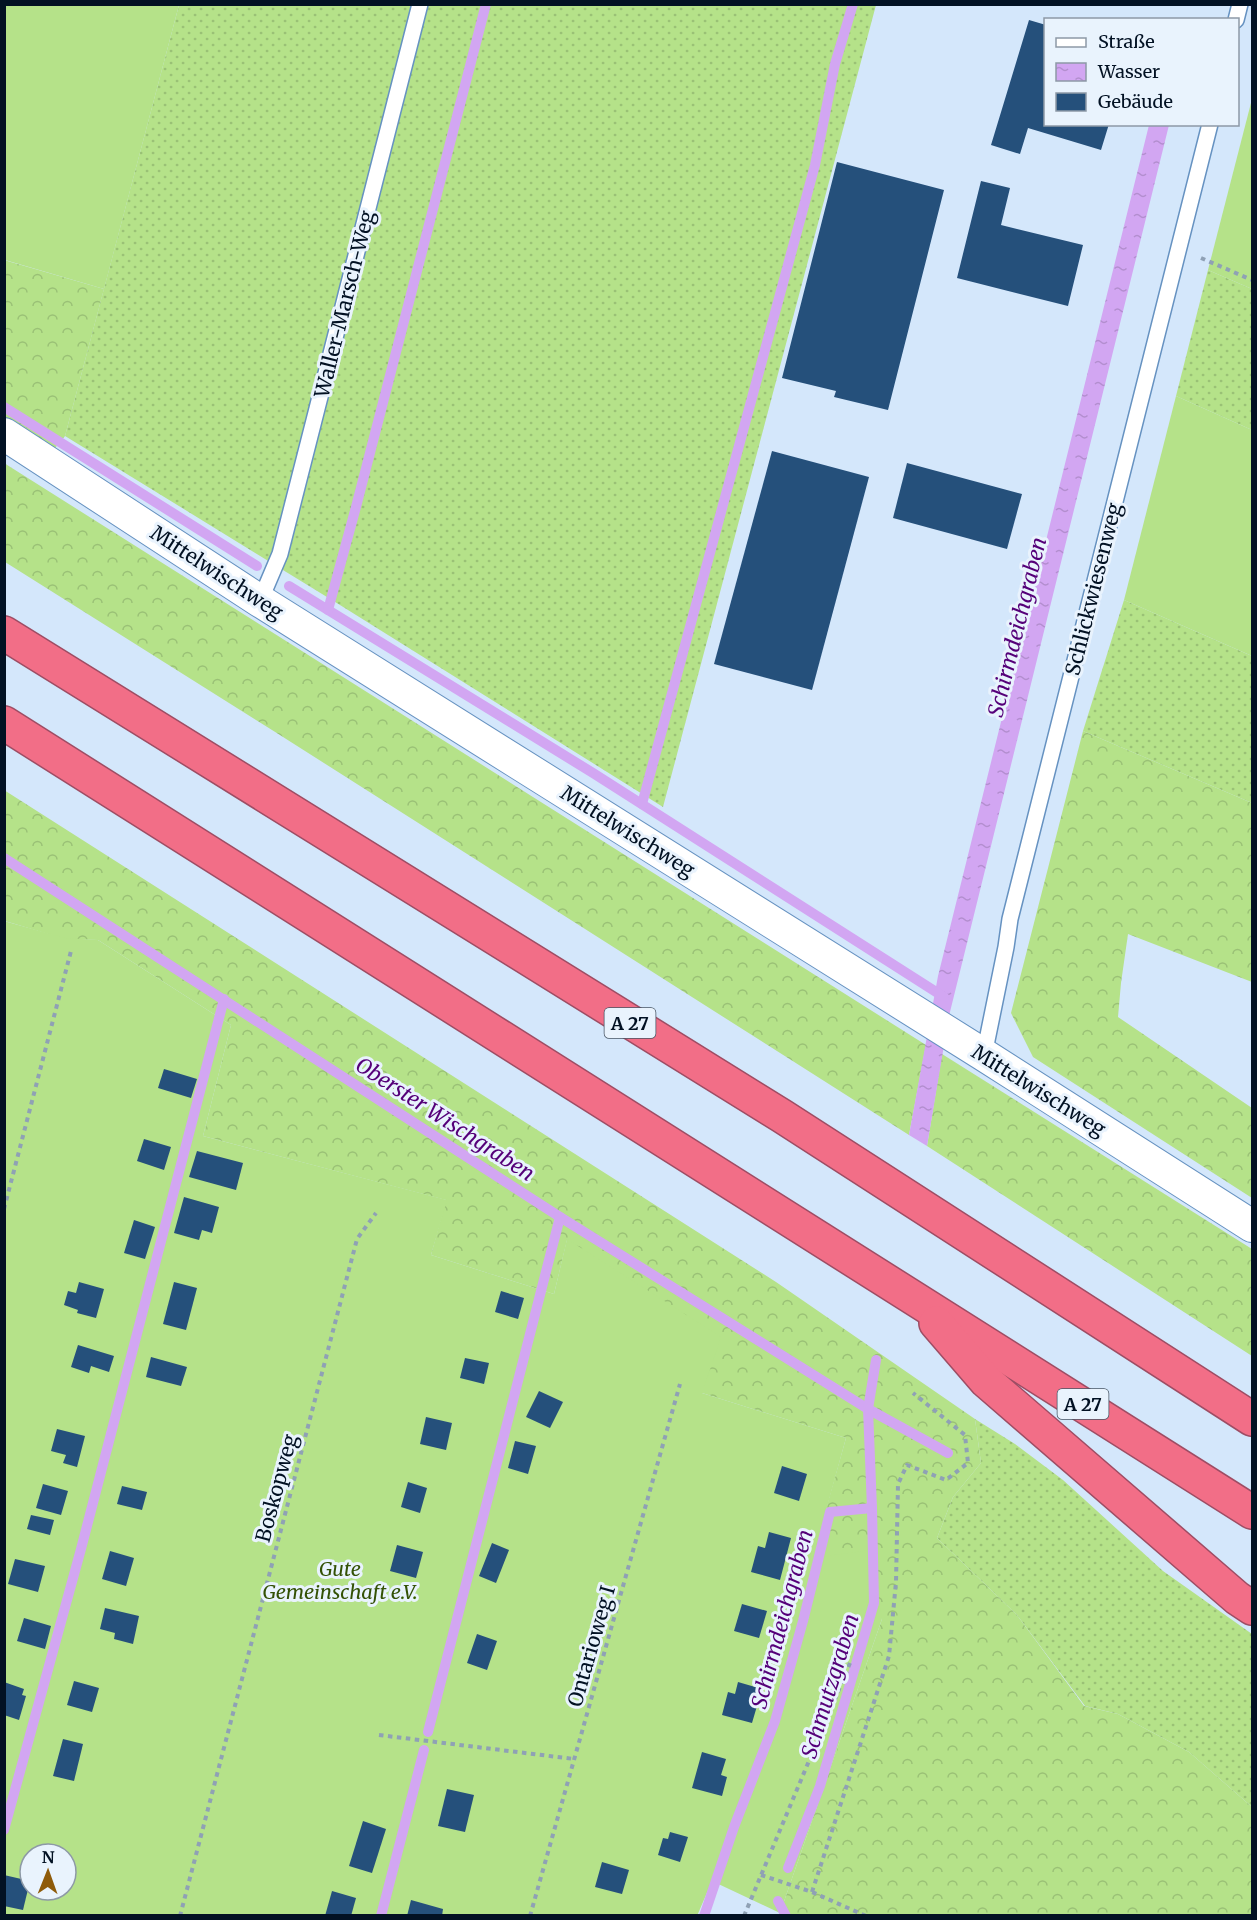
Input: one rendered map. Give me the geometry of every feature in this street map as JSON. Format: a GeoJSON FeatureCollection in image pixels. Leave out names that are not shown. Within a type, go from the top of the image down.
{"type":"FeatureCollection","features":[{"type":"Feature","properties":{"kind":"highway","name":"A 27"},"geometry":{"type":"LineString","coordinates":[[4,633],[782,1116],[1252,1419]]}},
{"type":"Feature","properties":{"kind":"highway","name":"A 27"},"geometry":{"type":"LineString","coordinates":[[4,723],[1252,1512]]}},
{"type":"Feature","properties":{"kind":"highway"},"geometry":{"type":"LineString","coordinates":[[914,1297],[986,1381],[1237,1599],[1252,1608]]}},
{"type":"Feature","properties":{"kind":"street","name":"Mittelwischweg"},"geometry":{"type":"LineString","coordinates":[[4,434],[260,601],[984,1055],[1252,1226]]}},
{"type":"Feature","properties":{"kind":"lane","name":"Waller-Marsch-Weg"},"geometry":{"type":"LineString","coordinates":[[260,601],[280,555],[420,4]]}},
{"type":"Feature","properties":{"kind":"lane","name":"Schlickwiesenweg"},"geometry":{"type":"LineString","coordinates":[[984,1055],[1010,920],[1210,126]]}},
{"type":"Feature","properties":{"kind":"path"},"geometry":{"type":"LineString","coordinates":[[1179,248],[1252,280]]}},
{"type":"Feature","properties":{"kind":"path"},"geometry":{"type":"LineString","coordinates":[[4,1209],[71,951]]}},
{"type":"Feature","properties":{"kind":"path","name":"Boskopweg"},"geometry":{"type":"LineString","coordinates":[[180,1916],[357,1239],[376,1213]]}},
{"type":"Feature","properties":{"kind":"path","name":"Ontarioweg I"},"geometry":{"type":"LineString","coordinates":[[530,1916],[680,1384]]}},
{"type":"Feature","properties":{"kind":"path"},"geometry":{"type":"LineString","coordinates":[[812,1892],[889,1656],[896,1582],[898,1484],[907,1466],[946,1480],[968,1463],[965,1435],[913,1394]]}},
{"type":"Feature","properties":{"kind":"path"},"geometry":{"type":"LineString","coordinates":[[744,1916],[850,1663]]}},
{"type":"Feature","properties":{"kind":"path"},"geometry":{"type":"LineString","coordinates":[[379,1735],[574,1759]]}},
{"type":"Feature","properties":{"kind":"path"},"geometry":{"type":"LineString","coordinates":[[761,1875],[812,1892],[866,1916]]}},
{"type":"Feature","properties":{"kind":"green space"},"geometry":{"type":"Polygon","coordinates":[[[4,5],[179,5],[104,289],[5,260],[4,5]]]}},
{"type":"Feature","properties":{"kind":"green space"},"geometry":{"type":"Polygon","coordinates":[[[179,5],[876,5],[663,807],[65,436],[179,5]]]}},
{"type":"Feature","properties":{"kind":"green space"},"geometry":{"type":"Polygon","coordinates":[[[1252,99],[1252,289],[1208,270],[1252,99]]]}},
{"type":"Feature","properties":{"kind":"green space"},"geometry":{"type":"Polygon","coordinates":[[[4,260],[104,289],[65,436],[51,453],[5,423],[4,260]]]}},
{"type":"Feature","properties":{"kind":"green space"},"geometry":{"type":"Polygon","coordinates":[[[1208,270],[1252,289],[1252,430],[1176,396],[1208,270]]]}},
{"type":"Feature","properties":{"kind":"green space"},"geometry":{"type":"Polygon","coordinates":[[[1176,396],[1252,430],[1252,656],[1124,600],[1176,396]]]}},
{"type":"Feature","properties":{"kind":"green space"},"geometry":{"type":"Polygon","coordinates":[[[4,463],[926,1045],[909,1135],[5,562],[4,463]]]}},
{"type":"Feature","properties":{"kind":"green space"},"geometry":{"type":"Polygon","coordinates":[[[1124,600],[1252,656],[1252,803],[1083,731],[1124,600]]]}},
{"type":"Feature","properties":{"kind":"green space"},"geometry":{"type":"Polygon","coordinates":[[[1083,731],[1252,803],[1252,982],[1128,934],[1118,1017],[1252,1108],[1252,1198],[1033,1057],[1011,1013],[1083,731]]]}},
{"type":"Feature","properties":{"kind":"green space"},"geometry":{"type":"Polygon","coordinates":[[[4,790],[776,1282],[975,1419],[981,1463],[953,1497],[937,1538],[1017,1615],[1084,1706],[1118,1714],[1189,1752],[1252,1807],[1252,1915],[783,1916],[780,1913],[882,1619],[812,1559],[846,1438],[702,1393],[567,1240],[554,1294],[431,1255],[446,1200],[203,1136],[231,1025],[98,940],[65,939],[5,921],[4,790]]]}},
{"type":"Feature","properties":{"kind":"green space","name":"Gute Gemeinschaft e.V."},"geometry":{"type":"Polygon","coordinates":[[[4,921],[65,938],[98,940],[231,1025],[203,1136],[447,1200],[431,1255],[554,1294],[567,1239],[721,1337],[702,1393],[846,1438],[813,1558],[870,1550],[882,1619],[780,1913],[712,1881],[697,1916],[5,1915],[4,921]]]}},
{"type":"Feature","properties":{"kind":"green space"},"geometry":{"type":"Polygon","coordinates":[[[942,1054],[1252,1249],[1252,1356],[927,1146],[942,1054]]]}},
{"type":"Feature","properties":{"kind":"green space"},"geometry":{"type":"Polygon","coordinates":[[[975,1419],[1015,1444],[1063,1480],[1163,1571],[1252,1634],[1252,1807],[1189,1752],[1118,1714],[1085,1706],[1017,1615],[937,1538],[953,1497],[981,1463],[975,1419]]]}},
{"type":"Feature","properties":{"kind":"water"},"geometry":{"type":"Polygon","coordinates":[[[1149,126],[1169,126],[949,1016],[927,1146],[909,1135],[938,976],[1149,126]]]}},
{"type":"Feature","properties":{"kind":"building"},"geometry":{"type":"Polygon","coordinates":[[[1029,20],[1044,24],[1044,126],[1108,126],[1101,150],[1028,128],[1020,154],[991,145],[1029,20]]]}},
{"type":"Feature","properties":{"kind":"building"},"geometry":{"type":"Polygon","coordinates":[[[837,162],[944,190],[888,410],[834,397],[836,391],[782,378],[837,162]]]}},
{"type":"Feature","properties":{"kind":"building"},"geometry":{"type":"Polygon","coordinates":[[[981,181],[1010,188],[1001,225],[1083,245],[1068,306],[957,278],[981,181]]]}},
{"type":"Feature","properties":{"kind":"building"},"geometry":{"type":"Polygon","coordinates":[[[772,451],[869,477],[812,690],[714,664],[772,451]]]}},
{"type":"Feature","properties":{"kind":"building"},"geometry":{"type":"Polygon","coordinates":[[[907,463],[1022,494],[1007,549],[893,518],[907,463]]]}},
{"type":"Feature","properties":{"kind":"building"},"geometry":{"type":"Polygon","coordinates":[[[164,1069],[197,1079],[191,1098],[158,1088],[164,1069]]]}},
{"type":"Feature","properties":{"kind":"building"},"geometry":{"type":"Polygon","coordinates":[[[144,1139],[171,1147],[164,1170],[137,1161],[144,1139]]]}},
{"type":"Feature","properties":{"kind":"building"},"geometry":{"type":"Polygon","coordinates":[[[197,1151],[243,1163],[236,1190],[189,1177],[197,1151]]]}},
{"type":"Feature","properties":{"kind":"building"},"geometry":{"type":"Polygon","coordinates":[[[184,1197],[219,1207],[212,1233],[202,1230],[199,1240],[174,1233],[184,1197]]]}},
{"type":"Feature","properties":{"kind":"building"},"geometry":{"type":"Polygon","coordinates":[[[134,1220],[155,1227],[145,1259],[124,1253],[134,1220]]]}},
{"type":"Feature","properties":{"kind":"building"},"geometry":{"type":"Polygon","coordinates":[[[79,1282],[104,1289],[96,1318],[77,1313],[78,1310],[64,1305],[68,1291],[76,1293],[79,1282]]]}},
{"type":"Feature","properties":{"kind":"building"},"geometry":{"type":"Polygon","coordinates":[[[174,1282],[197,1288],[186,1330],[163,1324],[174,1282]]]}},
{"type":"Feature","properties":{"kind":"building"},"geometry":{"type":"Polygon","coordinates":[[[501,1291],[524,1298],[518,1319],[495,1312],[501,1291]]]}},
{"type":"Feature","properties":{"kind":"building"},"geometry":{"type":"Polygon","coordinates":[[[78,1345],[114,1356],[109,1372],[91,1366],[89,1373],[71,1367],[78,1345]]]}},
{"type":"Feature","properties":{"kind":"building"},"geometry":{"type":"Polygon","coordinates":[[[151,1357],[187,1367],[181,1386],[146,1377],[151,1357]]]}},
{"type":"Feature","properties":{"kind":"building"},"geometry":{"type":"Polygon","coordinates":[[[465,1358],[489,1363],[484,1384],[460,1378],[465,1358]]]}},
{"type":"Feature","properties":{"kind":"building"},"geometry":{"type":"Polygon","coordinates":[[[539,1391],[563,1402],[550,1428],[526,1417],[539,1391]]]}},
{"type":"Feature","properties":{"kind":"building"},"geometry":{"type":"Polygon","coordinates":[[[426,1417],[452,1423],[446,1450],[420,1444],[426,1417]]]}},
{"type":"Feature","properties":{"kind":"building"},"geometry":{"type":"Polygon","coordinates":[[[57,1429],[85,1436],[77,1467],[63,1463],[66,1455],[51,1451],[57,1429]]]}},
{"type":"Feature","properties":{"kind":"building"},"geometry":{"type":"Polygon","coordinates":[[[515,1441],[536,1446],[528,1474],[508,1468],[515,1441]]]}},
{"type":"Feature","properties":{"kind":"building"},"geometry":{"type":"Polygon","coordinates":[[[782,1466],[807,1474],[799,1501],[774,1493],[782,1466]]]}},
{"type":"Feature","properties":{"kind":"building"},"geometry":{"type":"Polygon","coordinates":[[[408,1482],[427,1488],[420,1513],[401,1507],[408,1482]]]}},
{"type":"Feature","properties":{"kind":"building"},"geometry":{"type":"Polygon","coordinates":[[[43,1484],[68,1491],[61,1515],[36,1508],[43,1484]]]}},
{"type":"Feature","properties":{"kind":"building"},"geometry":{"type":"Polygon","coordinates":[[[122,1486],[147,1492],[142,1510],[117,1504],[122,1486]]]}},
{"type":"Feature","properties":{"kind":"building"},"geometry":{"type":"Polygon","coordinates":[[[31,1515],[54,1520],[50,1535],[27,1529],[31,1515]]]}},
{"type":"Feature","properties":{"kind":"building"},"geometry":{"type":"Polygon","coordinates":[[[769,1532],[791,1538],[780,1580],[751,1572],[758,1546],[765,1548],[769,1532]]]}},
{"type":"Feature","properties":{"kind":"building"},"geometry":{"type":"Polygon","coordinates":[[[492,1543],[509,1550],[496,1583],[479,1576],[492,1543]]]}},
{"type":"Feature","properties":{"kind":"building"},"geometry":{"type":"Polygon","coordinates":[[[397,1545],[423,1552],[416,1578],[390,1571],[397,1545]]]}},
{"type":"Feature","properties":{"kind":"building"},"geometry":{"type":"Polygon","coordinates":[[[110,1551],[134,1558],[126,1586],[102,1579],[110,1551]]]}},
{"type":"Feature","properties":{"kind":"building"},"geometry":{"type":"Polygon","coordinates":[[[15,1559],[45,1566],[38,1592],[8,1584],[15,1559]]]}},
{"type":"Feature","properties":{"kind":"building"},"geometry":{"type":"Polygon","coordinates":[[[742,1604],[767,1611],[759,1638],[734,1631],[742,1604]]]}},
{"type":"Feature","properties":{"kind":"building"},"geometry":{"type":"Polygon","coordinates":[[[105,1608],[139,1616],[133,1644],[114,1639],[115,1633],[100,1629],[105,1608]]]}},
{"type":"Feature","properties":{"kind":"building"},"geometry":{"type":"Polygon","coordinates":[[[24,1618],[51,1626],[45,1649],[17,1641],[24,1618]]]}},
{"type":"Feature","properties":{"kind":"building"},"geometry":{"type":"Polygon","coordinates":[[[477,1634],[497,1641],[487,1670],[467,1663],[477,1634]]]}},
{"type":"Feature","properties":{"kind":"building"},"geometry":{"type":"Polygon","coordinates":[[[74,1681],[99,1688],[92,1712],[67,1705],[74,1681]]]}},
{"type":"Feature","properties":{"kind":"building"},"geometry":{"type":"Polygon","coordinates":[[[4,1682],[24,1689],[22,1695],[26,1696],[19,1720],[4,1715],[4,1682]]]}},
{"type":"Feature","properties":{"kind":"building"},"geometry":{"type":"Polygon","coordinates":[[[738,1682],[762,1689],[752,1723],[722,1715],[728,1692],[735,1694],[738,1682]]]}},
{"type":"Feature","properties":{"kind":"building"},"geometry":{"type":"Polygon","coordinates":[[[63,1739],[83,1744],[74,1781],[53,1776],[63,1739]]]}},
{"type":"Feature","properties":{"kind":"building"},"geometry":{"type":"Polygon","coordinates":[[[702,1752],[726,1759],[721,1775],[727,1777],[722,1796],[692,1788],[702,1752]]]}},
{"type":"Feature","properties":{"kind":"building"},"geometry":{"type":"Polygon","coordinates":[[[447,1789],[474,1795],[465,1832],[438,1826],[447,1789]]]}},
{"type":"Feature","properties":{"kind":"building"},"geometry":{"type":"Polygon","coordinates":[[[363,1821],[386,1829],[372,1873],[349,1866],[363,1821]]]}},
{"type":"Feature","properties":{"kind":"building"},"geometry":{"type":"Polygon","coordinates":[[[670,1832],[688,1837],[680,1862],[658,1855],[663,1838],[668,1839],[670,1832]]]}},
{"type":"Feature","properties":{"kind":"building"},"geometry":{"type":"Polygon","coordinates":[[[602,1862],[629,1870],[622,1894],[595,1887],[602,1862]]]}},
{"type":"Feature","properties":{"kind":"building"},"geometry":{"type":"Polygon","coordinates":[[[4,1875],[18,1878],[18,1902],[25,1902],[23,1910],[4,1906],[4,1875]]]}},
{"type":"Feature","properties":{"kind":"building"},"geometry":{"type":"Polygon","coordinates":[[[332,1891],[356,1898],[351,1916],[325,1916],[332,1891]]]}},
{"type":"Feature","properties":{"kind":"building"},"geometry":{"type":"Polygon","coordinates":[[[411,1900],[443,1909],[442,1916],[407,1916],[411,1900]]]}},
{"type":"Feature","properties":{"kind":"waterway"},"geometry":{"type":"LineString","coordinates":[[328,610],[486,4]]}},
{"type":"Feature","properties":{"kind":"waterway"},"geometry":{"type":"LineString","coordinates":[[642,804],[815,165],[835,64],[853,4]]}},
{"type":"Feature","properties":{"kind":"waterway"},"geometry":{"type":"LineString","coordinates":[[4,407],[257,566]]}},
{"type":"Feature","properties":{"kind":"waterway"},"geometry":{"type":"LineString","coordinates":[[289,586],[593,773],[944,997]]}},
{"type":"Feature","properties":{"kind":"waterway","name":"Oberster Wischgraben"},"geometry":{"type":"LineString","coordinates":[[4,858],[560,1217],[868,1409],[948,1453]]}},
{"type":"Feature","properties":{"kind":"waterway"},"geometry":{"type":"LineString","coordinates":[[4,1830],[81,1549],[224,999]]}},
{"type":"Feature","properties":{"kind":"waterway"},"geometry":{"type":"LineString","coordinates":[[428,1732],[560,1217]]}},
{"type":"Feature","properties":{"kind":"waterway","name":"Schirmdeichgraben"},"geometry":{"type":"LineString","coordinates":[[704,1916],[734,1827],[775,1721],[830,1512],[872,1508],[868,1409],[876,1360]]}},
{"type":"Feature","properties":{"kind":"waterway","name":"Schmutzgraben"},"geometry":{"type":"LineString","coordinates":[[788,1868],[820,1786],[874,1603],[872,1508]]}},
{"type":"Feature","properties":{"kind":"waterway"},"geometry":{"type":"LineString","coordinates":[[381,1916],[424,1750]]}},
{"type":"Feature","properties":{"kind":"waterway","name":"Schmutzgraben"},"geometry":{"type":"LineString","coordinates":[[778,1901],[786,1916]]}}]}
